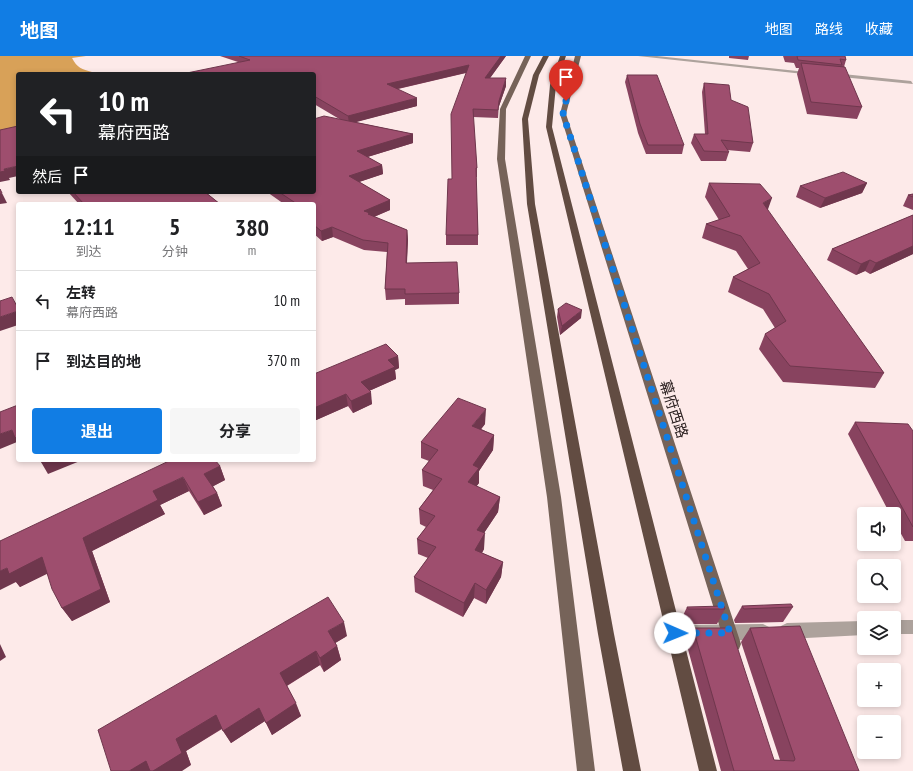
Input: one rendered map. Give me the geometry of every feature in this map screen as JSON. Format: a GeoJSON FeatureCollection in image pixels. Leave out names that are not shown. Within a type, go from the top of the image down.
{"type":"FeatureCollection","features":[{"type":"Feature","properties":{"kind":"highway"},"geometry":{"type":"LineString","coordinates":[[546,56],[536,75],[525,119],[531,204],[606,634],[632,771]]}},
{"type":"Feature","properties":{"kind":"highway"},"geometry":{"type":"LineString","coordinates":[[562,56],[553,85],[549,127],[708,771]]}},
{"type":"Feature","properties":{"kind":"main road"},"geometry":{"type":"LineString","coordinates":[[528,56],[502,109],[501,159],[554,498],[586,771]]}},
{"type":"Feature","properties":{"kind":"main road","name":"幕府西路"},"geometry":{"type":"LineString","coordinates":[[578,56],[574,63],[563,114],[736,655]]}},
{"type":"Feature","properties":{"kind":"street"},"geometry":{"type":"LineString","coordinates":[[641,56],[911,83]]}},
{"type":"Feature","properties":{"kind":"street"},"geometry":{"type":"LineString","coordinates":[[901,627],[913,626]]}},
{"type":"Feature","properties":{"kind":"street"},"geometry":{"type":"LineString","coordinates":[[675,633],[730,633],[857,628]]}},
{"type":"Feature","properties":{"kind":"shaded area"},"geometry":{"type":"Polygon","coordinates":[[[0,56],[86,56],[72,58],[80,68],[92,72],[16,72],[16,133],[0,137],[0,56]]]}},
{"type":"Feature","properties":{"kind":"building"},"geometry":{"type":"Polygon","coordinates":[[[239,56],[501,56],[485,78],[506,78],[499,101],[498,110],[473,109],[477,168],[478,235],[446,235],[448,179],[452,179],[451,114],[469,65],[387,84],[417,98],[348,116],[316,97],[316,72],[192,72],[250,60],[239,56]]]}},
{"type":"Feature","properties":{"kind":"building"},"geometry":{"type":"Polygon","coordinates":[[[797,56],[845,56],[846,60],[840,59],[842,65],[798,60],[797,56]]]}},
{"type":"Feature","properties":{"kind":"building"},"geometry":{"type":"Polygon","coordinates":[[[801,63],[845,67],[862,107],[811,102],[801,63]]]}},
{"type":"Feature","properties":{"kind":"building"},"geometry":{"type":"Polygon","coordinates":[[[627,75],[657,75],[684,145],[648,145],[640,124],[627,75]]]}},
{"type":"Feature","properties":{"kind":"building"},"geometry":{"type":"Polygon","coordinates":[[[704,83],[729,85],[731,100],[748,107],[753,143],[721,140],[729,152],[704,151],[694,134],[708,134],[704,83]]]}},
{"type":"Feature","properties":{"kind":"building"},"geometry":{"type":"Polygon","coordinates":[[[324,116],[413,134],[357,151],[382,165],[349,176],[390,200],[364,211],[407,230],[406,263],[457,262],[459,293],[405,294],[405,289],[385,289],[388,243],[363,240],[332,227],[321,231],[316,227],[316,202],[294,202],[282,194],[316,194],[316,118],[324,116]]]}},
{"type":"Feature","properties":{"kind":"building"},"geometry":{"type":"Polygon","coordinates":[[[16,126],[16,166],[4,169],[5,171],[0,172],[0,130],[16,126]]]}},
{"type":"Feature","properties":{"kind":"building"},"geometry":{"type":"Polygon","coordinates":[[[843,172],[867,183],[825,198],[800,186],[843,172]]]}},
{"type":"Feature","properties":{"kind":"building"},"geometry":{"type":"Polygon","coordinates":[[[709,183],[760,184],[772,198],[763,203],[884,373],[790,366],[765,334],[786,321],[769,294],[733,277],[760,263],[741,236],[706,224],[730,216],[709,183]]]}},
{"type":"Feature","properties":{"kind":"building"},"geometry":{"type":"Polygon","coordinates":[[[75,194],[208,194],[218,202],[82,202],[75,194]]]}},
{"type":"Feature","properties":{"kind":"building"},"geometry":{"type":"Polygon","coordinates":[[[913,215],[913,246],[876,263],[870,260],[861,264],[832,249],[913,215]]]}},
{"type":"Feature","properties":{"kind":"building"},"geometry":{"type":"Polygon","coordinates":[[[12,297],[16,304],[16,312],[0,317],[0,301],[12,297]]]}},
{"type":"Feature","properties":{"kind":"building"},"geometry":{"type":"Polygon","coordinates":[[[566,303],[582,310],[562,326],[558,309],[566,303]]]}},
{"type":"Feature","properties":{"kind":"building"},"geometry":{"type":"Polygon","coordinates":[[[386,344],[398,356],[388,360],[395,367],[361,382],[371,392],[351,401],[346,394],[316,407],[316,373],[386,344]]]}},
{"type":"Feature","properties":{"kind":"building"},"geometry":{"type":"Polygon","coordinates":[[[458,398],[486,409],[472,426],[494,435],[473,465],[479,468],[468,482],[500,497],[477,530],[485,533],[475,550],[503,562],[486,590],[475,583],[464,603],[414,577],[436,547],[417,539],[435,516],[419,509],[442,479],[422,470],[438,450],[421,442],[458,398]]]}},
{"type":"Feature","properties":{"kind":"building"},"geometry":{"type":"Polygon","coordinates":[[[16,406],[15,438],[12,430],[0,434],[0,412],[16,406]]]}},
{"type":"Feature","properties":{"kind":"building"},"geometry":{"type":"Polygon","coordinates":[[[855,422],[908,424],[913,431],[913,527],[855,422]]]}},
{"type":"Feature","properties":{"kind":"building"},"geometry":{"type":"Polygon","coordinates":[[[167,462],[217,462],[220,466],[204,474],[217,493],[198,502],[183,477],[153,491],[158,500],[83,538],[101,589],[62,608],[52,589],[42,557],[9,574],[7,568],[0,571],[0,541],[167,462]]]}},
{"type":"Feature","properties":{"kind":"building"},"geometry":{"type":"Polygon","coordinates":[[[328,597],[344,622],[328,631],[337,646],[320,658],[316,651],[280,673],[296,703],[266,723],[259,708],[223,731],[216,715],[176,739],[182,753],[153,771],[150,771],[146,761],[129,771],[111,771],[98,730],[328,597]]]}},
{"type":"Feature","properties":{"kind":"building"},"geometry":{"type":"Polygon","coordinates":[[[791,604],[793,607],[744,609],[742,606],[791,604]]]}},
{"type":"Feature","properties":{"kind":"building"},"geometry":{"type":"Polygon","coordinates":[[[724,606],[725,609],[688,609],[687,607],[724,606]]]}},
{"type":"Feature","properties":{"kind":"building"},"geometry":{"type":"Polygon","coordinates":[[[800,626],[859,771],[734,771],[693,628],[731,628],[774,760],[794,761],[795,759],[750,628],[800,626]]]}},
{"type":"Feature","properties":{"kind":"route"},"geometry":{"type":"LineString","coordinates":[[566,101],[563,114],[730,633],[675,633]]}}]}
